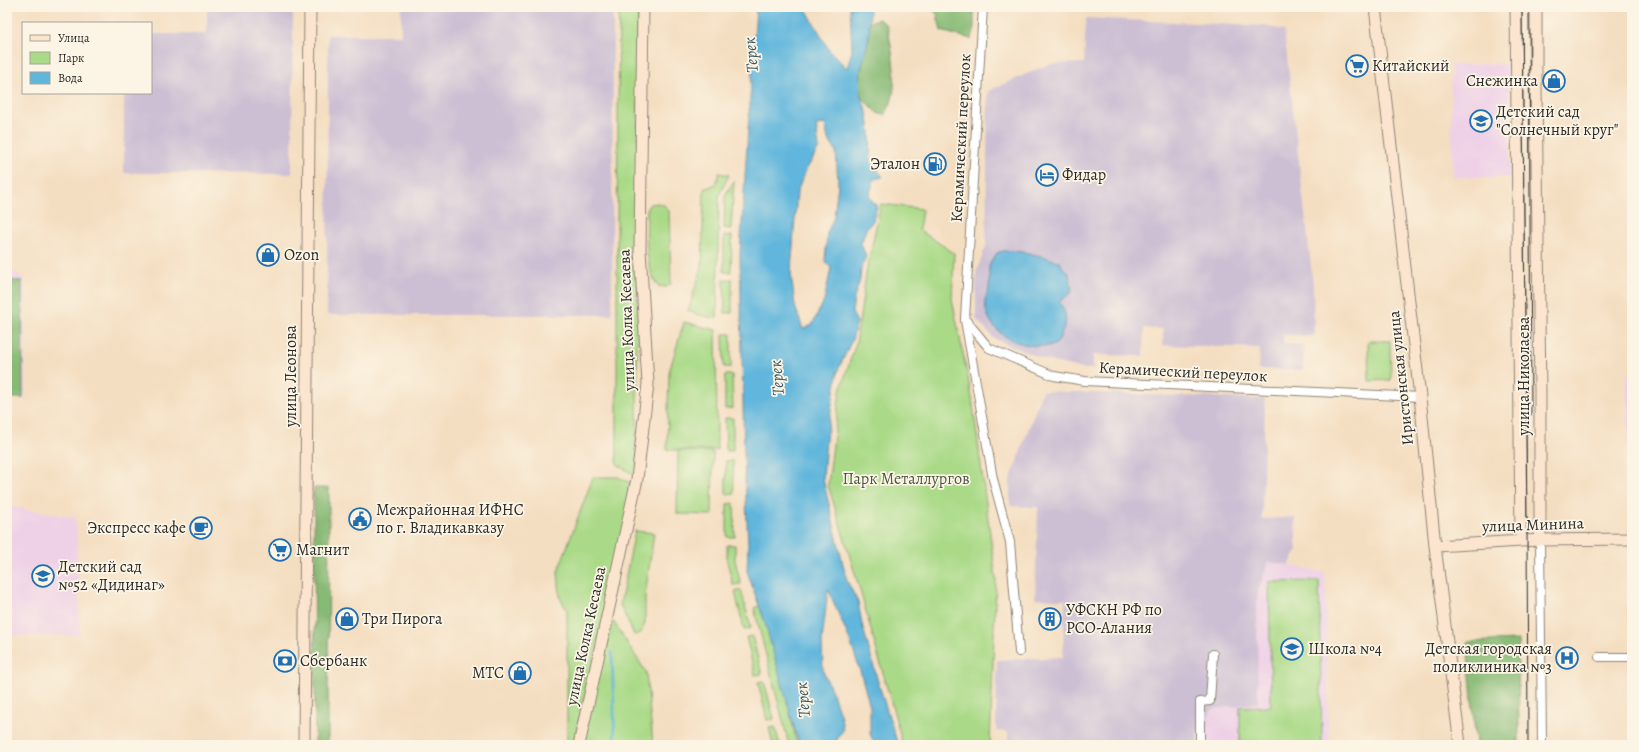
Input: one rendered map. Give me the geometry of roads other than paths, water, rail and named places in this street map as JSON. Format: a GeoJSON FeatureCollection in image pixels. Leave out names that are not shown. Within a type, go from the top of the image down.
{"type":"FeatureCollection","features":[{"type":"Feature","properties":{"kind":"street","name":"улица Леонова"},"geometry":{"type":"LineString","coordinates":[[304,745],[310,7]]}},
{"type":"Feature","properties":{"kind":"street","name":"улица Колка Кесаева"},"geometry":{"type":"LineString","coordinates":[[579,745],[637,479],[648,384],[640,250],[643,7]]}},
{"type":"Feature","properties":{"kind":"street","name":"Керамический переулок"},"geometry":{"type":"LineString","coordinates":[[983,7],[965,319],[993,479],[1010,542],[1019,652]]}},
{"type":"Feature","properties":{"kind":"street","name":"Иристонская улица"},"geometry":{"type":"LineString","coordinates":[[1375,7],[1420,397],[1435,546],[1460,745]]}},
{"type":"Feature","properties":{"kind":"street","name":"улица Николаева"},"geometry":{"type":"LineString","coordinates":[[1516,7],[1521,540]]}},
{"type":"Feature","properties":{"kind":"street","name":"улица Николаева"},"geometry":{"type":"LineString","coordinates":[[1536,7],[1542,745]]}},
{"type":"Feature","properties":{"kind":"street","name":"Керамический переулок"},"geometry":{"type":"LineString","coordinates":[[965,319],[989,348],[1054,376],[1085,381],[1420,397]]}},
{"type":"Feature","properties":{"kind":"street","name":"улица Минина"},"geometry":{"type":"LineString","coordinates":[[1435,546],[1521,540],[1632,539]]}},
{"type":"Feature","properties":{"kind":"street"},"geometry":{"type":"LineString","coordinates":[[1200,745],[1200,702],[1210,701],[1213,654]]}},
{"type":"Feature","properties":{"kind":"street"},"geometry":{"type":"LineString","coordinates":[[1599,657],[1632,657]]}},
{"type":"Feature","properties":{"kind":"water","name":"Терек"},"geometry":{"type":"Polygon","coordinates":[[[756,7],[805,7],[829,50],[847,68],[852,51],[850,7],[870,7],[869,38],[860,73],[861,96],[867,112],[870,130],[871,162],[883,177],[874,179],[869,196],[877,207],[873,221],[866,229],[861,244],[866,256],[861,268],[860,280],[854,298],[852,313],[857,322],[852,340],[838,370],[826,439],[823,479],[847,581],[858,602],[862,624],[878,682],[898,745],[875,745],[870,734],[870,707],[861,674],[850,641],[828,589],[822,641],[823,671],[841,717],[843,730],[837,739],[838,745],[799,745],[765,623],[747,571],[748,545],[744,455],[740,253],[756,7]],[[825,124],[816,125],[819,148],[805,172],[797,192],[791,273],[795,306],[803,329],[812,325],[824,301],[831,268],[825,261],[827,233],[834,217],[838,184],[836,151],[828,139],[825,124]]]}},
{"type":"Feature","properties":{"kind":"water"},"geometry":{"type":"Polygon","coordinates":[[[1003,251],[1025,252],[1060,262],[1063,268],[1069,273],[1072,292],[1059,302],[1064,310],[1066,318],[1059,339],[1054,345],[1032,346],[1014,341],[998,331],[992,323],[985,305],[989,288],[989,266],[997,253],[1003,251]]]}},
{"type":"Feature","properties":{"kind":"waterway"},"geometry":{"type":"LineString","coordinates":[[612,652],[615,745]]}},
{"type":"Feature","properties":{"kind":"tram line"},"geometry":{"type":"LineString","coordinates":[[1522,7],[1528,745]]}},
{"type":"Feature","properties":{"kind":"tram line"},"geometry":{"type":"LineString","coordinates":[[1529,7],[1531,415]]}},
{"type":"Feature","properties":{"kind":"place","name":"Китайский"},"geometry":{"type":"Point","coordinates":[1357,66]}},
{"type":"Feature","properties":{"kind":"place","name":"Снежинка"},"geometry":{"type":"Point","coordinates":[1554,81]}},
{"type":"Feature","properties":{"kind":"place","name":"Детский сад \"Солнечный круг\""},"geometry":{"type":"Point","coordinates":[1481,121]}},
{"type":"Feature","properties":{"kind":"place","name":"Эталон"},"geometry":{"type":"Point","coordinates":[935,164]}},
{"type":"Feature","properties":{"kind":"place","name":"Фидар"},"geometry":{"type":"Point","coordinates":[1047,175]}},
{"type":"Feature","properties":{"kind":"place","name":"Ozon"},"geometry":{"type":"Point","coordinates":[268,255]}},
{"type":"Feature","properties":{"kind":"place","name":"Межрайонная ИФНС по г. Владикавказу"},"geometry":{"type":"Point","coordinates":[360,519]}},
{"type":"Feature","properties":{"kind":"place","name":"Экспресс кафе"},"geometry":{"type":"Point","coordinates":[201,528]}},
{"type":"Feature","properties":{"kind":"place","name":"Магнит"},"geometry":{"type":"Point","coordinates":[280,550]}},
{"type":"Feature","properties":{"kind":"place","name":"Детский сад №52 «Дидинаг»"},"geometry":{"type":"Point","coordinates":[43,576]}},
{"type":"Feature","properties":{"kind":"place","name":"Три Пирога"},"geometry":{"type":"Point","coordinates":[347,619]}},
{"type":"Feature","properties":{"kind":"place","name":"УФСКН РФ по РСО-Алания"},"geometry":{"type":"Point","coordinates":[1050,619]}},
{"type":"Feature","properties":{"kind":"place","name":"Школа №4"},"geometry":{"type":"Point","coordinates":[1292,649]}},
{"type":"Feature","properties":{"kind":"place","name":"Детская городская поликлиника №3"},"geometry":{"type":"Point","coordinates":[1567,658]}},
{"type":"Feature","properties":{"kind":"place","name":"Сбербанк"},"geometry":{"type":"Point","coordinates":[285,661]}},
{"type":"Feature","properties":{"kind":"place","name":"МТС"},"geometry":{"type":"Point","coordinates":[520,673]}},
{"type":"Feature","properties":{"kind":"park label","name":"Парк Металлургов"},"geometry":{"type":"Point","coordinates":[906,479]}}]}
